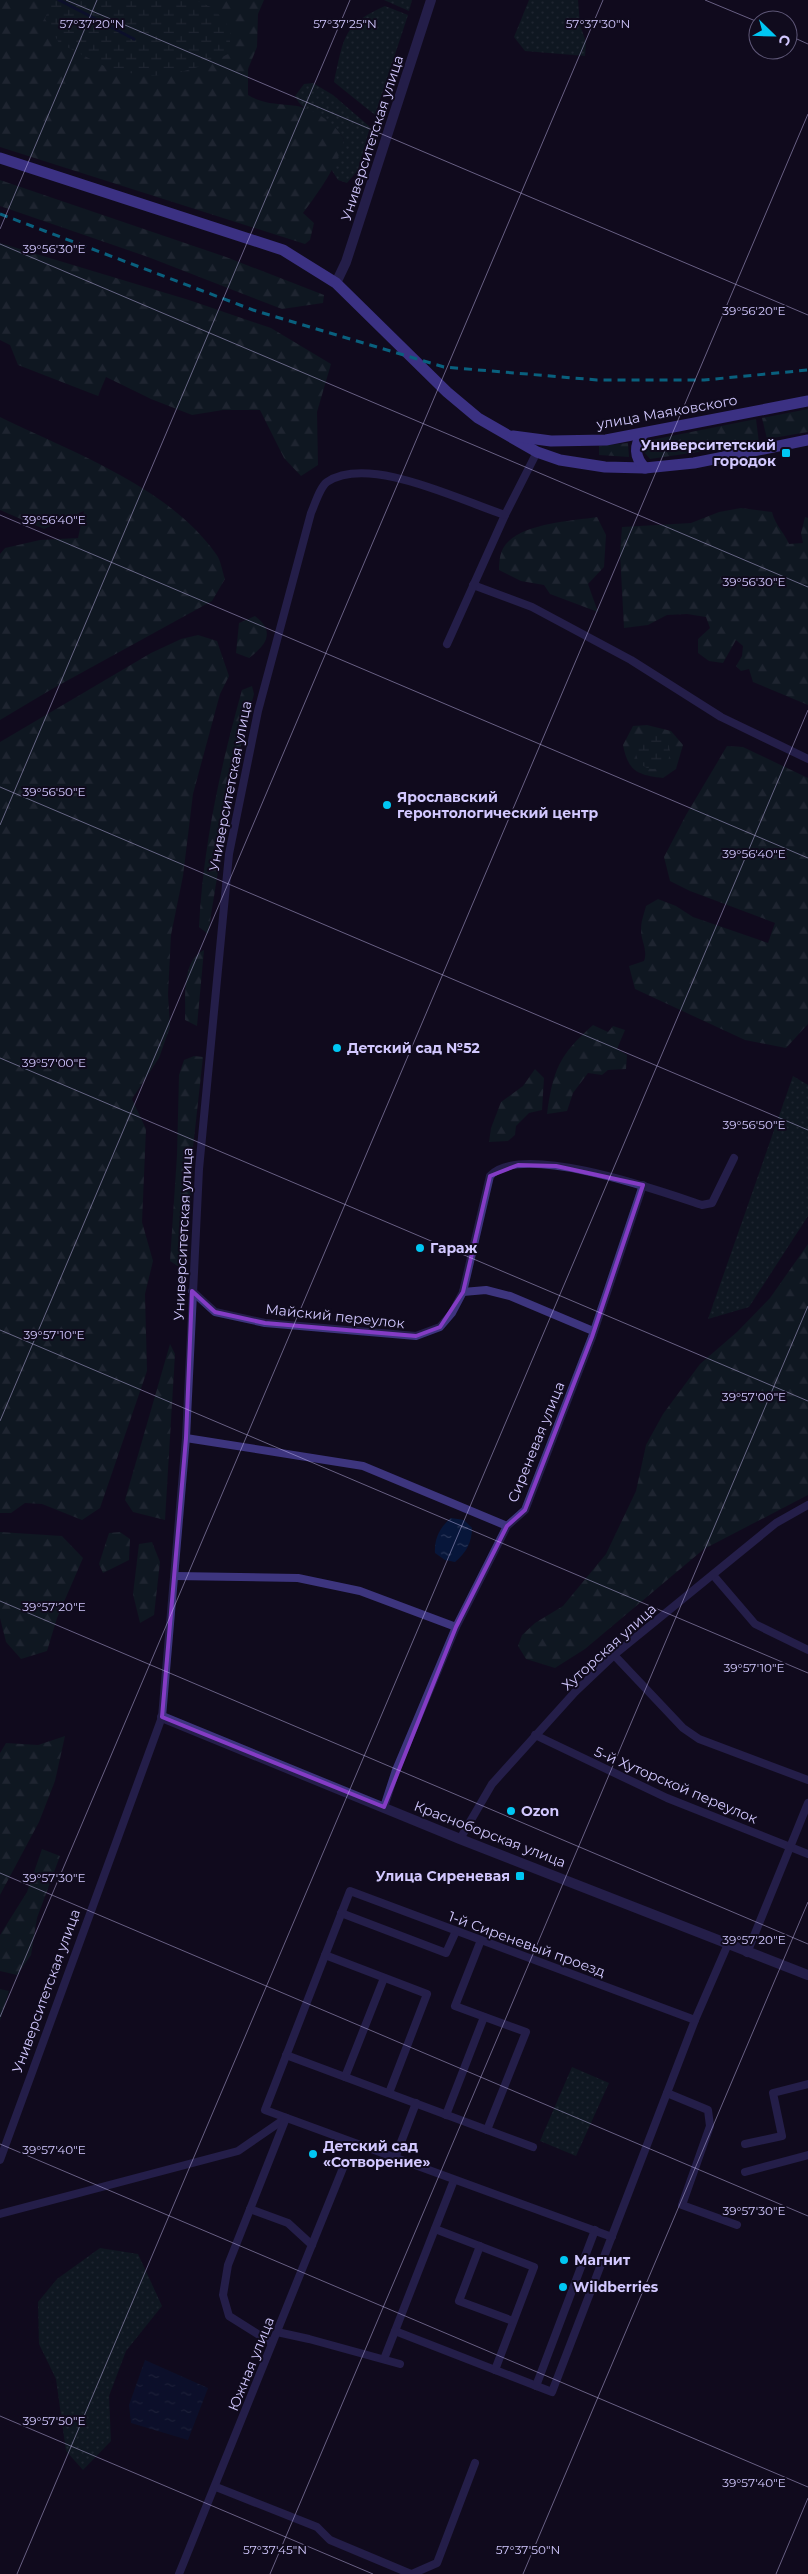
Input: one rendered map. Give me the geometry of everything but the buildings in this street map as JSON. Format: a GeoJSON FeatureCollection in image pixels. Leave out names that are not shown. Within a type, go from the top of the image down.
{"type":"FeatureCollection","features":[{"type":"Feature","properties":{"kind":"main road"},"geometry":{"type":"LineString","coordinates":[[0,158],[283,250],[336,283],[447,392],[478,418],[537,452],[560,460],[605,467],[645,468],[694,463],[808,440]]}},
{"type":"Feature","properties":{"kind":"main road","name":"улица Маяковского"},"geometry":{"type":"LineString","coordinates":[[508,435],[528,439],[578,442],[606,440],[808,401]]}},
{"type":"Feature","properties":{"kind":"main road"},"geometry":{"type":"LineString","coordinates":[[643,434],[636,448],[638,461],[645,468]]}},
{"type":"Feature","properties":{"kind":"street","name":"Университетская улица"},"geometry":{"type":"LineString","coordinates":[[336,283],[346,262],[431,0]]}},
{"type":"Feature","properties":{"kind":"street"},"geometry":{"type":"LineString","coordinates":[[447,644],[505,515],[537,452]]}},
{"type":"Feature","properties":{"kind":"street","name":"Университетская улица"},"geometry":{"type":"LineString","coordinates":[[0,2160],[162,1716],[186,1438],[199,1169],[229,854],[258,711],[311,512],[325,483],[346,473],[381,475],[420,484],[505,515]]}},
{"type":"Feature","properties":{"kind":"street"},"geometry":{"type":"LineString","coordinates":[[474,585],[532,607],[631,660],[722,717],[808,759]]}},
{"type":"Feature","properties":{"kind":"street"},"geometry":{"type":"LineString","coordinates":[[642,1185],[702,1205],[712,1203],[734,1158]]}},
{"type":"Feature","properties":{"kind":"street","name":"Майский переулок"},"geometry":{"type":"LineString","coordinates":[[192,1291],[215,1312],[265,1322],[416,1336],[440,1327],[452,1313],[463,1292],[490,1176],[494,1172],[518,1165],[556,1166],[603,1174],[642,1185]]}},
{"type":"Feature","properties":{"kind":"street","name":"Сиреневая улица"},"geometry":{"type":"LineString","coordinates":[[384,1807],[396,1770],[456,1627],[507,1526],[524,1510],[593,1331],[642,1185]]}},
{"type":"Feature","properties":{"kind":"street"},"geometry":{"type":"LineString","coordinates":[[463,1292],[486,1290],[510,1296],[593,1331]]}},
{"type":"Feature","properties":{"kind":"street"},"geometry":{"type":"LineString","coordinates":[[186,1438],[363,1466],[507,1526]]}},
{"type":"Feature","properties":{"kind":"street","name":"Хуторская улица"},"geometry":{"type":"LineString","coordinates":[[460,1839],[492,1784],[535,1735],[614,1655],[776,1523],[808,1505]]}},
{"type":"Feature","properties":{"kind":"street"},"geometry":{"type":"LineString","coordinates":[[713,1575],[755,1624],[808,1650]]}},
{"type":"Feature","properties":{"kind":"street"},"geometry":{"type":"LineString","coordinates":[[175,1576],[298,1578],[360,1591],[456,1627]]}},
{"type":"Feature","properties":{"kind":"street"},"geometry":{"type":"LineString","coordinates":[[614,1655],[683,1728],[700,1739],[808,1780]]}},
{"type":"Feature","properties":{"kind":"street","name":"Красноборская улица"},"geometry":{"type":"LineString","coordinates":[[162,1716],[191,1730],[460,1839],[747,1953],[808,1975]]}},
{"type":"Feature","properties":{"kind":"street","name":"5-й Хуторской переулок"},"geometry":{"type":"LineString","coordinates":[[535,1735],[667,1798],[808,1854]]}},
{"type":"Feature","properties":{"kind":"street"},"geometry":{"type":"LineString","coordinates":[[747,1953],[808,1803]]}},
{"type":"Feature","properties":{"kind":"street","name":"1-й Сиреневый проезд"},"geometry":{"type":"LineString","coordinates":[[341,1913],[350,1891],[695,2020]]}},
{"type":"Feature","properties":{"kind":"street"},"geometry":{"type":"LineString","coordinates":[[456,1931],[446,1953],[341,1913],[265,2110],[612,2237]]}},
{"type":"Feature","properties":{"kind":"street"},"geometry":{"type":"LineString","coordinates":[[481,1940],[455,2006],[526,2032],[487,2130]]}},
{"type":"Feature","properties":{"kind":"street"},"geometry":{"type":"LineString","coordinates":[[395,2331],[552,2392],[695,2020],[728,1944]]}},
{"type":"Feature","properties":{"kind":"street"},"geometry":{"type":"LineString","coordinates":[[325,1955],[427,1994],[388,2093]]}},
{"type":"Feature","properties":{"kind":"street"},"geometry":{"type":"LineString","coordinates":[[346,2077],[384,1978]]}},
{"type":"Feature","properties":{"kind":"street"},"geometry":{"type":"LineString","coordinates":[[446,2115],[484,2017]]}},
{"type":"Feature","properties":{"kind":"street"},"geometry":{"type":"LineString","coordinates":[[286,2055],[533,2148]]}},
{"type":"Feature","properties":{"kind":"street"},"geometry":{"type":"LineString","coordinates":[[745,2144],[782,2136],[774,2093],[808,2084]]}},
{"type":"Feature","properties":{"kind":"street"},"geometry":{"type":"LineString","coordinates":[[668,2093],[708,2110],[710,2126],[682,2205],[737,2225]]}},
{"type":"Feature","properties":{"kind":"street"},"geometry":{"type":"LineString","coordinates":[[395,2158],[416,2103]]}},
{"type":"Feature","properties":{"kind":"street"},"geometry":{"type":"LineString","coordinates":[[272,2343],[229,2316],[223,2295],[228,2266],[286,2118]]}},
{"type":"Feature","properties":{"kind":"street"},"geometry":{"type":"LineString","coordinates":[[0,2214],[238,2152],[286,2118]]}},
{"type":"Feature","properties":{"kind":"street"},"geometry":{"type":"LineString","coordinates":[[745,2172],[808,2155]]}},
{"type":"Feature","properties":{"kind":"street","name":"Южная улица"},"geometry":{"type":"LineString","coordinates":[[179,2574],[216,2486],[344,2163]]}},
{"type":"Feature","properties":{"kind":"street"},"geometry":{"type":"LineString","coordinates":[[384,2359],[454,2180]]}},
{"type":"Feature","properties":{"kind":"street"},"geometry":{"type":"LineString","coordinates":[[250,2209],[288,2223],[312,2244]]}},
{"type":"Feature","properties":{"kind":"street"},"geometry":{"type":"LineString","coordinates":[[434,2229],[534,2267],[495,2370]]}},
{"type":"Feature","properties":{"kind":"street"},"geometry":{"type":"LineString","coordinates":[[536,2386],[595,2230]]}},
{"type":"Feature","properties":{"kind":"street"},"geometry":{"type":"LineString","coordinates":[[480,2246],[459,2301],[513,2321]]}},
{"type":"Feature","properties":{"kind":"street"},"geometry":{"type":"LineString","coordinates":[[276,2332],[400,2364]]}},
{"type":"Feature","properties":{"kind":"street"},"geometry":{"type":"LineString","coordinates":[[216,2486],[317,2527],[330,2540],[412,2574],[438,2563],[475,2463]]}},
{"type":"Feature","properties":{"kind":"highlighted area"},"geometry":{"type":"Polygon","coordinates":[[[518,1165],[556,1166],[643,1185],[592,1337],[525,1510],[507,1526],[456,1627],[384,1807],[162,1717],[186,1438],[192,1291],[215,1312],[265,1323],[416,1336],[440,1327],[463,1292],[490,1176],[518,1165]]]}},
{"type":"Feature","properties":{"kind":"green space"},"geometry":{"type":"Polygon","coordinates":[[[0,0],[264,0],[258,14],[257,47],[248,69],[248,95],[266,102],[311,110],[330,123],[344,139],[333,168],[303,213],[314,223],[310,240],[305,244],[0,147],[0,0]]]}},
{"type":"Feature","properties":{"kind":"green space"},"geometry":{"type":"Polygon","coordinates":[[[52,0],[195,0],[213,8],[230,28],[230,53],[208,64],[181,72],[153,76],[114,71],[59,43],[45,19],[52,0]]]}},
{"type":"Feature","properties":{"kind":"green space"},"geometry":{"type":"Polygon","coordinates":[[[384,0],[412,0],[409,11],[384,0]]]}},
{"type":"Feature","properties":{"kind":"green space"},"geometry":{"type":"Polygon","coordinates":[[[529,0],[578,0],[580,25],[586,42],[585,56],[525,51],[514,37],[529,0]]]}},
{"type":"Feature","properties":{"kind":"green space"},"geometry":{"type":"Polygon","coordinates":[[[385,6],[408,15],[375,115],[334,82],[340,54],[347,35],[360,20],[385,6]]]}},
{"type":"Feature","properties":{"kind":"green space"},"geometry":{"type":"Polygon","coordinates":[[[313,83],[333,95],[370,127],[358,170],[347,183],[338,180],[331,169],[344,139],[332,126],[304,108],[295,96],[304,84],[313,83]]]}},
{"type":"Feature","properties":{"kind":"green space"},"geometry":{"type":"Polygon","coordinates":[[[0,180],[226,257],[324,295],[323,303],[282,309],[148,257],[0,206],[0,180]]]}},
{"type":"Feature","properties":{"kind":"green space"},"geometry":{"type":"Polygon","coordinates":[[[0,243],[189,300],[271,328],[331,364],[317,412],[318,465],[301,476],[284,458],[260,410],[223,410],[192,415],[151,399],[106,377],[98,396],[18,365],[10,345],[0,340],[0,243]]]}},
{"type":"Feature","properties":{"kind":"green space"},"geometry":{"type":"Polygon","coordinates":[[[808,409],[808,432],[767,439],[762,418],[808,409]]]}},
{"type":"Feature","properties":{"kind":"green space"},"geometry":{"type":"Polygon","coordinates":[[[0,417],[88,458],[146,490],[173,509],[196,530],[218,556],[225,579],[212,601],[52,689],[0,720],[0,554],[5,548],[40,540],[78,538],[84,511],[44,529],[0,510],[0,417]]]}},
{"type":"Feature","properties":{"kind":"green space"},"geometry":{"type":"Polygon","coordinates":[[[756,419],[759,443],[650,459],[644,452],[646,441],[756,419]]]}},
{"type":"Feature","properties":{"kind":"green space"},"geometry":{"type":"Polygon","coordinates":[[[628,443],[629,457],[599,455],[599,446],[628,443]]]}},
{"type":"Feature","properties":{"kind":"green space"},"geometry":{"type":"Polygon","coordinates":[[[741,508],[772,512],[775,521],[789,544],[803,543],[801,533],[805,517],[808,518],[808,705],[753,682],[749,669],[741,671],[736,666],[742,656],[743,646],[736,640],[723,663],[709,661],[698,653],[698,639],[710,628],[706,617],[687,614],[667,615],[648,625],[624,628],[620,553],[622,527],[691,523],[719,512],[741,508]]]}},
{"type":"Feature","properties":{"kind":"green space"},"geometry":{"type":"Polygon","coordinates":[[[597,517],[606,535],[604,567],[588,584],[598,612],[550,594],[544,585],[521,581],[499,570],[502,550],[514,537],[524,531],[548,524],[597,517]]]}},
{"type":"Feature","properties":{"kind":"green space"},"geometry":{"type":"Polygon","coordinates":[[[255,616],[265,627],[267,633],[264,643],[249,658],[236,653],[239,623],[255,616]]]}},
{"type":"Feature","properties":{"kind":"green space"},"geometry":{"type":"Polygon","coordinates":[[[198,635],[217,641],[229,676],[220,694],[193,794],[183,876],[171,935],[168,994],[170,1027],[159,1058],[132,1099],[146,1129],[142,1222],[153,1261],[145,1294],[147,1371],[100,1508],[82,1520],[42,1504],[25,1503],[11,1513],[0,1513],[0,742],[151,653],[181,639],[198,635]]]}},
{"type":"Feature","properties":{"kind":"green space"},"geometry":{"type":"Polygon","coordinates":[[[252,686],[254,694],[244,731],[226,821],[208,934],[199,927],[204,867],[214,808],[242,690],[252,686]]]}},
{"type":"Feature","properties":{"kind":"green space"},"geometry":{"type":"Polygon","coordinates":[[[647,725],[671,731],[683,745],[676,769],[663,778],[646,775],[635,770],[625,754],[623,745],[633,726],[647,725]]]}},
{"type":"Feature","properties":{"kind":"green space"},"geometry":{"type":"Polygon","coordinates":[[[653,735],[660,736],[665,740],[669,745],[669,759],[665,764],[660,768],[653,769],[646,768],[641,764],[637,759],[636,752],[637,745],[641,740],[646,736],[653,735]]]}},
{"type":"Feature","properties":{"kind":"green space"},"geometry":{"type":"Polygon","coordinates":[[[727,746],[743,747],[808,778],[808,1024],[786,1048],[745,1040],[635,989],[629,966],[644,961],[645,953],[641,934],[642,921],[646,906],[658,899],[676,906],[693,917],[768,943],[775,923],[690,891],[670,881],[664,857],[686,815],[727,746]]]}},
{"type":"Feature","properties":{"kind":"green space"},"geometry":{"type":"Polygon","coordinates":[[[204,950],[197,1026],[185,1020],[185,991],[191,962],[204,950]]]}},
{"type":"Feature","properties":{"kind":"green space"},"geometry":{"type":"Polygon","coordinates":[[[593,1025],[608,1032],[613,1026],[625,1030],[617,1049],[627,1055],[626,1069],[608,1070],[602,1075],[588,1073],[573,1093],[567,1111],[547,1114],[555,1074],[560,1064],[572,1045],[593,1025]]]}},
{"type":"Feature","properties":{"kind":"green space"},"geometry":{"type":"Polygon","coordinates":[[[194,1056],[203,1057],[193,1148],[188,1158],[192,1184],[190,1212],[179,1267],[170,1261],[177,1155],[179,1075],[184,1060],[194,1056]]]}},
{"type":"Feature","properties":{"kind":"green space"},"geometry":{"type":"Polygon","coordinates":[[[535,1069],[544,1078],[542,1110],[529,1113],[516,1126],[515,1135],[508,1141],[489,1142],[491,1128],[501,1102],[523,1086],[535,1069]]]}},
{"type":"Feature","properties":{"kind":"green space"},"geometry":{"type":"Polygon","coordinates":[[[793,1076],[808,1085],[808,1216],[749,1307],[708,1319],[793,1076]]]}},
{"type":"Feature","properties":{"kind":"green space"},"geometry":{"type":"Polygon","coordinates":[[[808,1244],[808,1495],[704,1549],[585,1649],[555,1668],[526,1659],[518,1646],[522,1635],[535,1623],[563,1606],[606,1554],[636,1491],[646,1445],[663,1414],[700,1364],[737,1332],[770,1298],[808,1244]]]}},
{"type":"Feature","properties":{"kind":"green space"},"geometry":{"type":"Polygon","coordinates":[[[170,1344],[175,1354],[165,1520],[133,1512],[125,1500],[170,1344]]]}},
{"type":"Feature","properties":{"kind":"green space"},"geometry":{"type":"Polygon","coordinates":[[[0,1532],[62,1536],[83,1558],[57,1618],[47,1651],[21,1659],[6,1642],[0,1618],[0,1532]]]}},
{"type":"Feature","properties":{"kind":"green space"},"geometry":{"type":"Polygon","coordinates":[[[120,1532],[130,1539],[129,1560],[103,1573],[99,1564],[109,1533],[120,1532]]]}},
{"type":"Feature","properties":{"kind":"green space"},"geometry":{"type":"Polygon","coordinates":[[[152,1542],[160,1562],[154,1615],[140,1623],[133,1594],[139,1544],[152,1542]]]}},
{"type":"Feature","properties":{"kind":"green space"},"geometry":{"type":"Polygon","coordinates":[[[65,1736],[55,1781],[39,1822],[0,1895],[0,1753],[6,1743],[38,1745],[65,1736]]]}},
{"type":"Feature","properties":{"kind":"green space"},"geometry":{"type":"Polygon","coordinates":[[[42,1849],[60,1856],[37,1918],[31,1955],[17,1975],[0,1971],[0,1935],[27,1892],[42,1849]]]}},
{"type":"Feature","properties":{"kind":"green space"},"geometry":{"type":"Polygon","coordinates":[[[0,1989],[9,1991],[0,2021],[0,1989]]]}},
{"type":"Feature","properties":{"kind":"green space"},"geometry":{"type":"Polygon","coordinates":[[[572,2067],[609,2083],[576,2156],[540,2141],[572,2067]]]}},
{"type":"Feature","properties":{"kind":"green space"},"geometry":{"type":"Polygon","coordinates":[[[100,2248],[138,2254],[162,2306],[126,2351],[109,2396],[111,2441],[83,2470],[66,2451],[56,2379],[39,2344],[38,2302],[57,2279],[100,2248]]]}},
{"type":"Feature","properties":{"kind":"water"},"geometry":{"type":"Polygon","coordinates":[[[451,1518],[464,1520],[472,1528],[468,1547],[455,1562],[445,1560],[435,1553],[438,1534],[451,1518]]]}},
{"type":"Feature","properties":{"kind":"water"},"geometry":{"type":"Polygon","coordinates":[[[145,2360],[208,2388],[188,2440],[131,2423],[129,2405],[145,2360]]]}},
{"type":"Feature","properties":{"kind":"waterway"},"geometry":{"type":"LineString","coordinates":[[59,0],[134,39]]}},
{"type":"Feature","properties":{"kind":"railway"},"geometry":{"type":"LineString","coordinates":[[0,214],[253,310],[444,367],[597,380],[704,380],[808,370]]}},
{"type":"Feature","properties":{"kind":"place","name":"Университетский городок"},"geometry":{"type":"Point","coordinates":[786,453]}},
{"type":"Feature","properties":{"kind":"place","name":"Ярославский геронтологический центр"},"geometry":{"type":"Point","coordinates":[387,805]}},
{"type":"Feature","properties":{"kind":"place","name":"Детский сад №52"},"geometry":{"type":"Point","coordinates":[337,1048]}},
{"type":"Feature","properties":{"kind":"place","name":"Гараж"},"geometry":{"type":"Point","coordinates":[420,1248]}},
{"type":"Feature","properties":{"kind":"place","name":"Ozon"},"geometry":{"type":"Point","coordinates":[511,1811]}},
{"type":"Feature","properties":{"kind":"place","name":"Улица Сиреневая"},"geometry":{"type":"Point","coordinates":[520,1876]}},
{"type":"Feature","properties":{"kind":"place","name":"Детский сад «Сотворение»"},"geometry":{"type":"Point","coordinates":[313,2154]}},
{"type":"Feature","properties":{"kind":"place","name":"Магнит"},"geometry":{"type":"Point","coordinates":[564,2260]}},
{"type":"Feature","properties":{"kind":"place","name":"Wildberries"},"geometry":{"type":"Point","coordinates":[563,2287]}}]}
